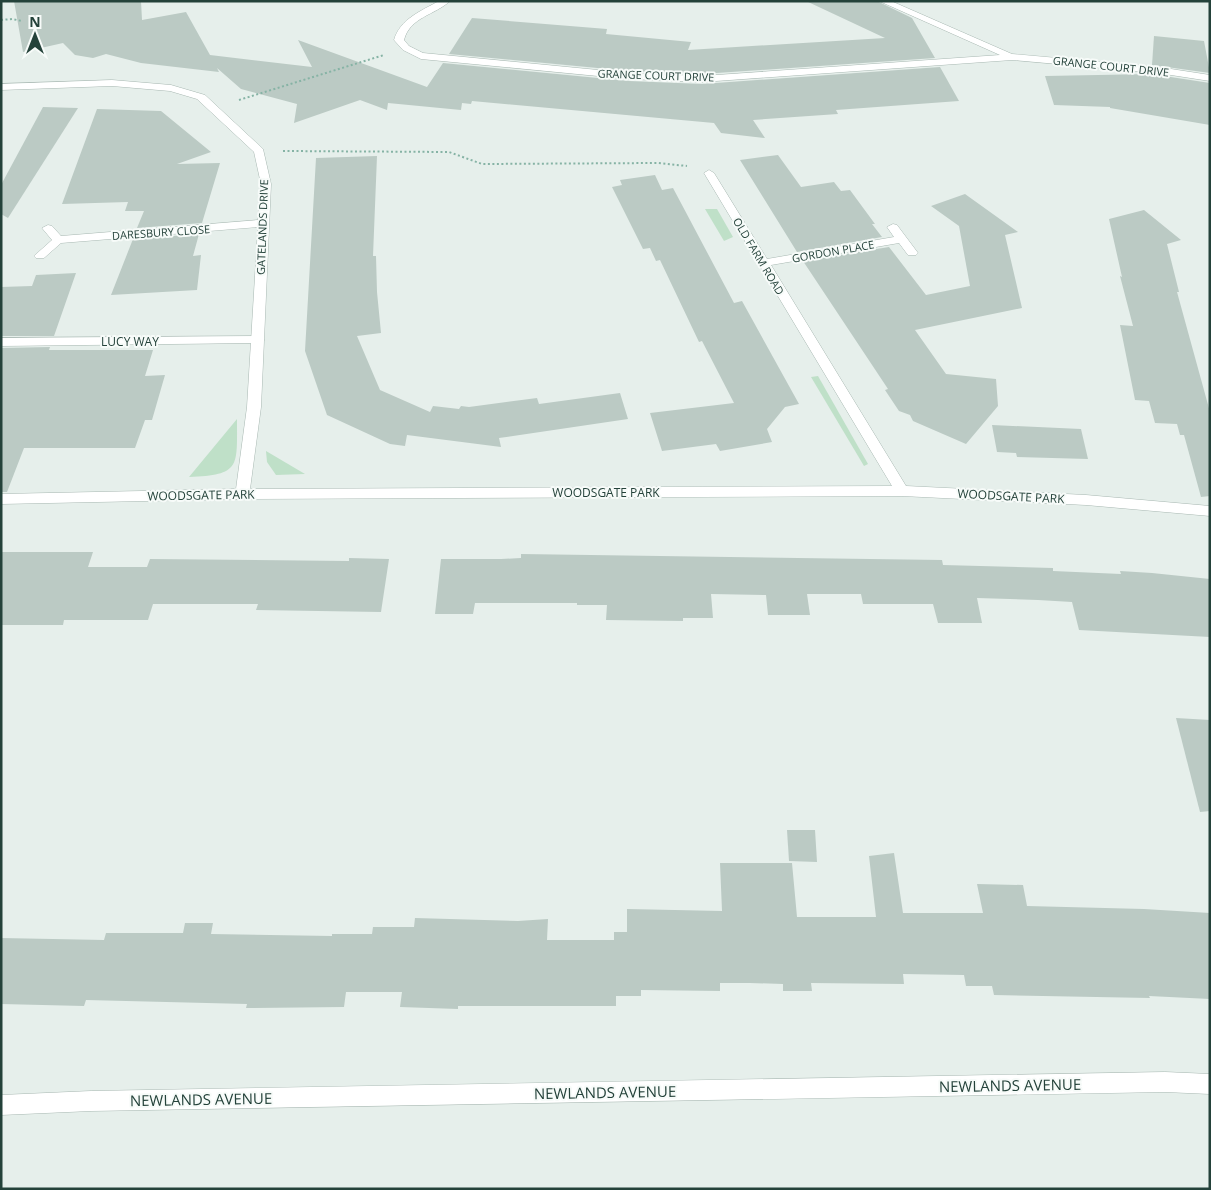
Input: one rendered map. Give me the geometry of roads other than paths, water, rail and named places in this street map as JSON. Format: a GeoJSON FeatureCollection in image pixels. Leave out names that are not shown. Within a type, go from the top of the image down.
{"type":"FeatureCollection","features":[{"type":"Feature","properties":{"kind":"street","name":"GRANGE COURT DRIVE"},"geometry":{"type":"LineString","coordinates":[[446,1],[410,22],[400,33],[399,40],[406,48],[422,56],[629,76],[702,79],[1012,57],[1149,69],[1210,78]]}},
{"type":"Feature","properties":{"kind":"street","name":"GRANGE COURT DRIVE"},"geometry":{"type":"LineString","coordinates":[[883,1],[1012,57]]}},
{"type":"Feature","properties":{"kind":"street","name":"GATELANDS DRIVE"},"geometry":{"type":"LineString","coordinates":[[1,87],[112,83],[161,87],[201,97],[259,151],[266,184],[254,407],[242,494]]}},
{"type":"Feature","properties":{"kind":"street","name":"OLD FARM ROAD"},"geometry":{"type":"LineString","coordinates":[[709,173],[902,491]]}},
{"type":"Feature","properties":{"kind":"street","name":"DARESBURY CLOSE"},"geometry":{"type":"LineString","coordinates":[[58,240],[263,224]]}},
{"type":"Feature","properties":{"kind":"street"},"geometry":{"type":"LineString","coordinates":[[893,227],[912,253]]}},
{"type":"Feature","properties":{"kind":"street"},"geometry":{"type":"LineString","coordinates":[[40,256],[58,240],[48,228]]}},
{"type":"Feature","properties":{"kind":"street","name":"GORDON PLACE"},"geometry":{"type":"LineString","coordinates":[[764,263],[902,239]]}},
{"type":"Feature","properties":{"kind":"street","name":"LUCY WAY"},"geometry":{"type":"LineString","coordinates":[[1,342],[258,340]]}},
{"type":"Feature","properties":{"kind":"street","name":"WOODSGATE PARK"},"geometry":{"type":"LineString","coordinates":[[1,498],[242,494],[902,491],[1086,500],[1210,511]]}},
{"type":"Feature","properties":{"kind":"street","name":"NEWLANDS AVENUE"},"geometry":{"type":"LineString","coordinates":[[1,1105],[91,1101],[1125,1083],[1210,1084]]}}]}
